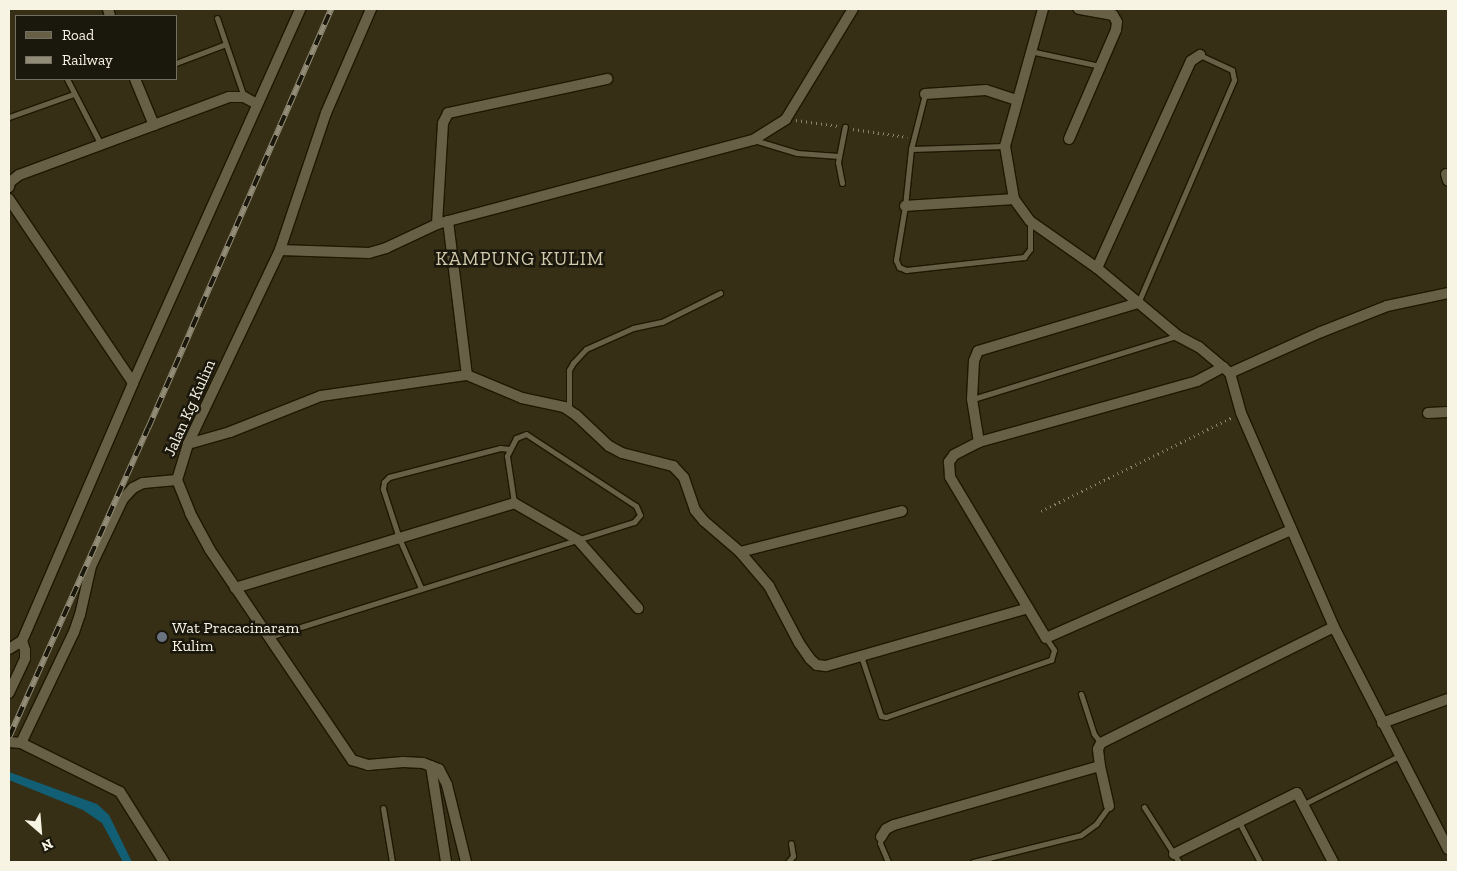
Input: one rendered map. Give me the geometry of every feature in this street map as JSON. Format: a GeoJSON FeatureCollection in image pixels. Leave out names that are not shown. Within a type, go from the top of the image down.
{"type":"FeatureCollection","features":[{"type":"Feature","properties":{"kind":"street"},"geometry":{"type":"LineString","coordinates":[[9,649],[22,641],[133,383],[300,9]]}},
{"type":"Feature","properties":{"kind":"street","name":"Jalan Kg Kulim"},"geometry":{"type":"LineString","coordinates":[[371,9],[326,113],[280,250],[188,444],[176,480],[190,513],[210,550],[352,760],[368,765],[403,762],[423,763],[430,766]]}},
{"type":"Feature","properties":{"kind":"street"},"geometry":{"type":"LineString","coordinates":[[280,250],[369,253],[386,248],[436,224],[753,140],[786,119],[853,9]]}},
{"type":"Feature","properties":{"kind":"street"},"geometry":{"type":"LineString","coordinates":[[1043,9],[1016,100],[1005,146],[1014,199],[1030,221],[1098,268],[1178,336],[1199,347],[1226,370],[1241,413],[1334,627],[1448,849]]}},
{"type":"Feature","properties":{"kind":"street"},"geometry":{"type":"LineString","coordinates":[[1069,139],[1116,30],[1117,22],[1113,15],[1079,9]]}},
{"type":"Feature","properties":{"kind":"street"},"geometry":{"type":"LineString","coordinates":[[1098,268],[1191,61],[1200,56]]}},
{"type":"Feature","properties":{"kind":"street"},"geometry":{"type":"LineString","coordinates":[[436,224],[443,123],[448,113],[607,79]]}},
{"type":"Feature","properties":{"kind":"street"},"geometry":{"type":"LineString","coordinates":[[135,80],[154,125]]}},
{"type":"Feature","properties":{"kind":"street"},"geometry":{"type":"LineString","coordinates":[[925,94],[986,90],[1016,100]]}},
{"type":"Feature","properties":{"kind":"street"},"geometry":{"type":"LineString","coordinates":[[9,183],[19,175],[229,97],[244,97],[257,104]]}},
{"type":"Feature","properties":{"kind":"street"},"geometry":{"type":"LineString","coordinates":[[9,199],[133,383]]}},
{"type":"Feature","properties":{"kind":"street"},"geometry":{"type":"LineString","coordinates":[[906,206],[1014,199]]}},
{"type":"Feature","properties":{"kind":"street"},"geometry":{"type":"LineString","coordinates":[[448,221],[467,375]]}},
{"type":"Feature","properties":{"kind":"street"},"geometry":{"type":"LineString","coordinates":[[1291,530],[1046,638],[950,477],[949,462],[954,455],[978,442],[1196,380],[1226,370],[1387,306],[1448,293]]}},
{"type":"Feature","properties":{"kind":"street"},"geometry":{"type":"LineString","coordinates":[[978,442],[972,399],[974,361],[978,351],[1138,303]]}},
{"type":"Feature","properties":{"kind":"street"},"geometry":{"type":"LineString","coordinates":[[188,444],[230,432],[321,396],[467,375],[522,398],[564,407],[609,446],[622,453],[673,466],[684,478],[695,510],[704,521],[740,552],[769,586],[810,659],[818,665],[826,666],[1028,608]]}},
{"type":"Feature","properties":{"kind":"street"},"geometry":{"type":"LineString","coordinates":[[1428,413],[1448,412]]}},
{"type":"Feature","properties":{"kind":"street"},"geometry":{"type":"LineString","coordinates":[[21,743],[74,632],[80,615],[91,566],[123,499],[133,488],[143,483],[176,480]]}},
{"type":"Feature","properties":{"kind":"street"},"geometry":{"type":"LineString","coordinates":[[235,588],[514,502],[578,540],[638,608]]}},
{"type":"Feature","properties":{"kind":"street"},"geometry":{"type":"LineString","coordinates":[[740,552],[902,511]]}},
{"type":"Feature","properties":{"kind":"street"},"geometry":{"type":"LineString","coordinates":[[1109,806],[1100,766],[1098,749],[1101,743],[1334,627]]}},
{"type":"Feature","properties":{"kind":"street"},"geometry":{"type":"LineString","coordinates":[[9,693],[25,658],[22,641]]}},
{"type":"Feature","properties":{"kind":"street"},"geometry":{"type":"LineString","coordinates":[[1382,723],[1448,699]]}},
{"type":"Feature","properties":{"kind":"street"},"geometry":{"type":"LineString","coordinates":[[9,742],[21,743],[120,792],[164,862]]}},
{"type":"Feature","properties":{"kind":"street"},"geometry":{"type":"LineString","coordinates":[[446,862],[430,766],[439,769],[447,785],[466,862]]}},
{"type":"Feature","properties":{"kind":"street"},"geometry":{"type":"LineString","coordinates":[[881,838],[886,829],[894,825],[1100,766]]}},
{"type":"Feature","properties":{"kind":"street"},"geometry":{"type":"LineString","coordinates":[[1176,858],[1239,822],[1297,793],[1334,862]]}},
{"type":"Feature","properties":{"kind":"lane"},"geometry":{"type":"LineString","coordinates":[[217,18],[244,97]]}},
{"type":"Feature","properties":{"kind":"lane"},"geometry":{"type":"LineString","coordinates":[[178,62],[226,44]]}},
{"type":"Feature","properties":{"kind":"lane"},"geometry":{"type":"LineString","coordinates":[[1030,51],[1100,66]]}},
{"type":"Feature","properties":{"kind":"lane"},"geometry":{"type":"LineString","coordinates":[[1138,303],[1234,80],[1232,70],[1200,56]]}},
{"type":"Feature","properties":{"kind":"lane"},"geometry":{"type":"LineString","coordinates":[[67,80],[101,145]]}},
{"type":"Feature","properties":{"kind":"lane"},"geometry":{"type":"LineString","coordinates":[[9,117],[74,94]]}},
{"type":"Feature","properties":{"kind":"lane"},"geometry":{"type":"LineString","coordinates":[[925,94],[911,149],[906,206],[896,264],[902,270],[1024,257],[1030,249],[1030,221]]}},
{"type":"Feature","properties":{"kind":"lane"},"geometry":{"type":"LineString","coordinates":[[842,183],[839,156],[845,128]]}},
{"type":"Feature","properties":{"kind":"lane"},"geometry":{"type":"LineString","coordinates":[[753,140],[797,153],[839,156]]}},
{"type":"Feature","properties":{"kind":"lane"},"geometry":{"type":"LineString","coordinates":[[911,149],[1005,146]]}},
{"type":"Feature","properties":{"kind":"lane"},"geometry":{"type":"LineString","coordinates":[[570,411],[568,403],[569,370],[573,362],[586,349],[633,328],[662,322],[720,293]]}},
{"type":"Feature","properties":{"kind":"lane"},"geometry":{"type":"LineString","coordinates":[[972,399],[1178,336]]}},
{"type":"Feature","properties":{"kind":"lane"},"geometry":{"type":"LineString","coordinates":[[268,637],[634,522],[638,520],[640,510],[529,435],[518,435],[507,456],[514,502]]}},
{"type":"Feature","properties":{"kind":"lane"},"geometry":{"type":"LineString","coordinates":[[421,588],[399,538],[383,489],[386,479],[500,448],[510,449]]}},
{"type":"Feature","properties":{"kind":"lane"},"geometry":{"type":"LineString","coordinates":[[861,656],[880,716],[886,717],[1051,660],[1054,650],[1046,638]]}},
{"type":"Feature","properties":{"kind":"lane"},"geometry":{"type":"LineString","coordinates":[[1081,694],[1094,734],[1101,743]]}},
{"type":"Feature","properties":{"kind":"lane"},"geometry":{"type":"LineString","coordinates":[[1304,804],[1400,756]]}},
{"type":"Feature","properties":{"kind":"lane"},"geometry":{"type":"LineString","coordinates":[[973,862],[1081,835],[1096,824],[1109,806]]}},
{"type":"Feature","properties":{"kind":"lane"},"geometry":{"type":"LineString","coordinates":[[1144,807],[1176,858]]}},
{"type":"Feature","properties":{"kind":"lane"},"geometry":{"type":"LineString","coordinates":[[383,808],[392,862]]}},
{"type":"Feature","properties":{"kind":"lane"},"geometry":{"type":"LineString","coordinates":[[1239,822],[1260,862]]}},
{"type":"Feature","properties":{"kind":"lane"},"geometry":{"type":"LineString","coordinates":[[881,838],[881,846],[888,862]]}},
{"type":"Feature","properties":{"kind":"lane"},"geometry":{"type":"LineString","coordinates":[[788,862],[793,856],[791,844]]}},
{"type":"Feature","properties":{"kind":"path"},"geometry":{"type":"LineString","coordinates":[[1041,511],[1241,413]]}},
{"type":"Feature","properties":{"kind":"water"},"geometry":{"type":"Polygon","coordinates":[[[9,772],[97,804],[109,815],[132,862],[123,862],[102,823],[83,810],[9,780],[9,772]]]}},
{"type":"Feature","properties":{"kind":"railway"},"geometry":{"type":"LineString","coordinates":[[9,737],[148,428],[331,9]]}},
{"type":"Feature","properties":{"kind":"place","name":"Wat Pracacinaram Kulim"},"geometry":{"type":"Point","coordinates":[162,637]}},
{"type":"Feature","properties":{"kind":"district","name":"KAMPUNG KULIM"},"geometry":{"type":"Point","coordinates":[520,259]}}]}
